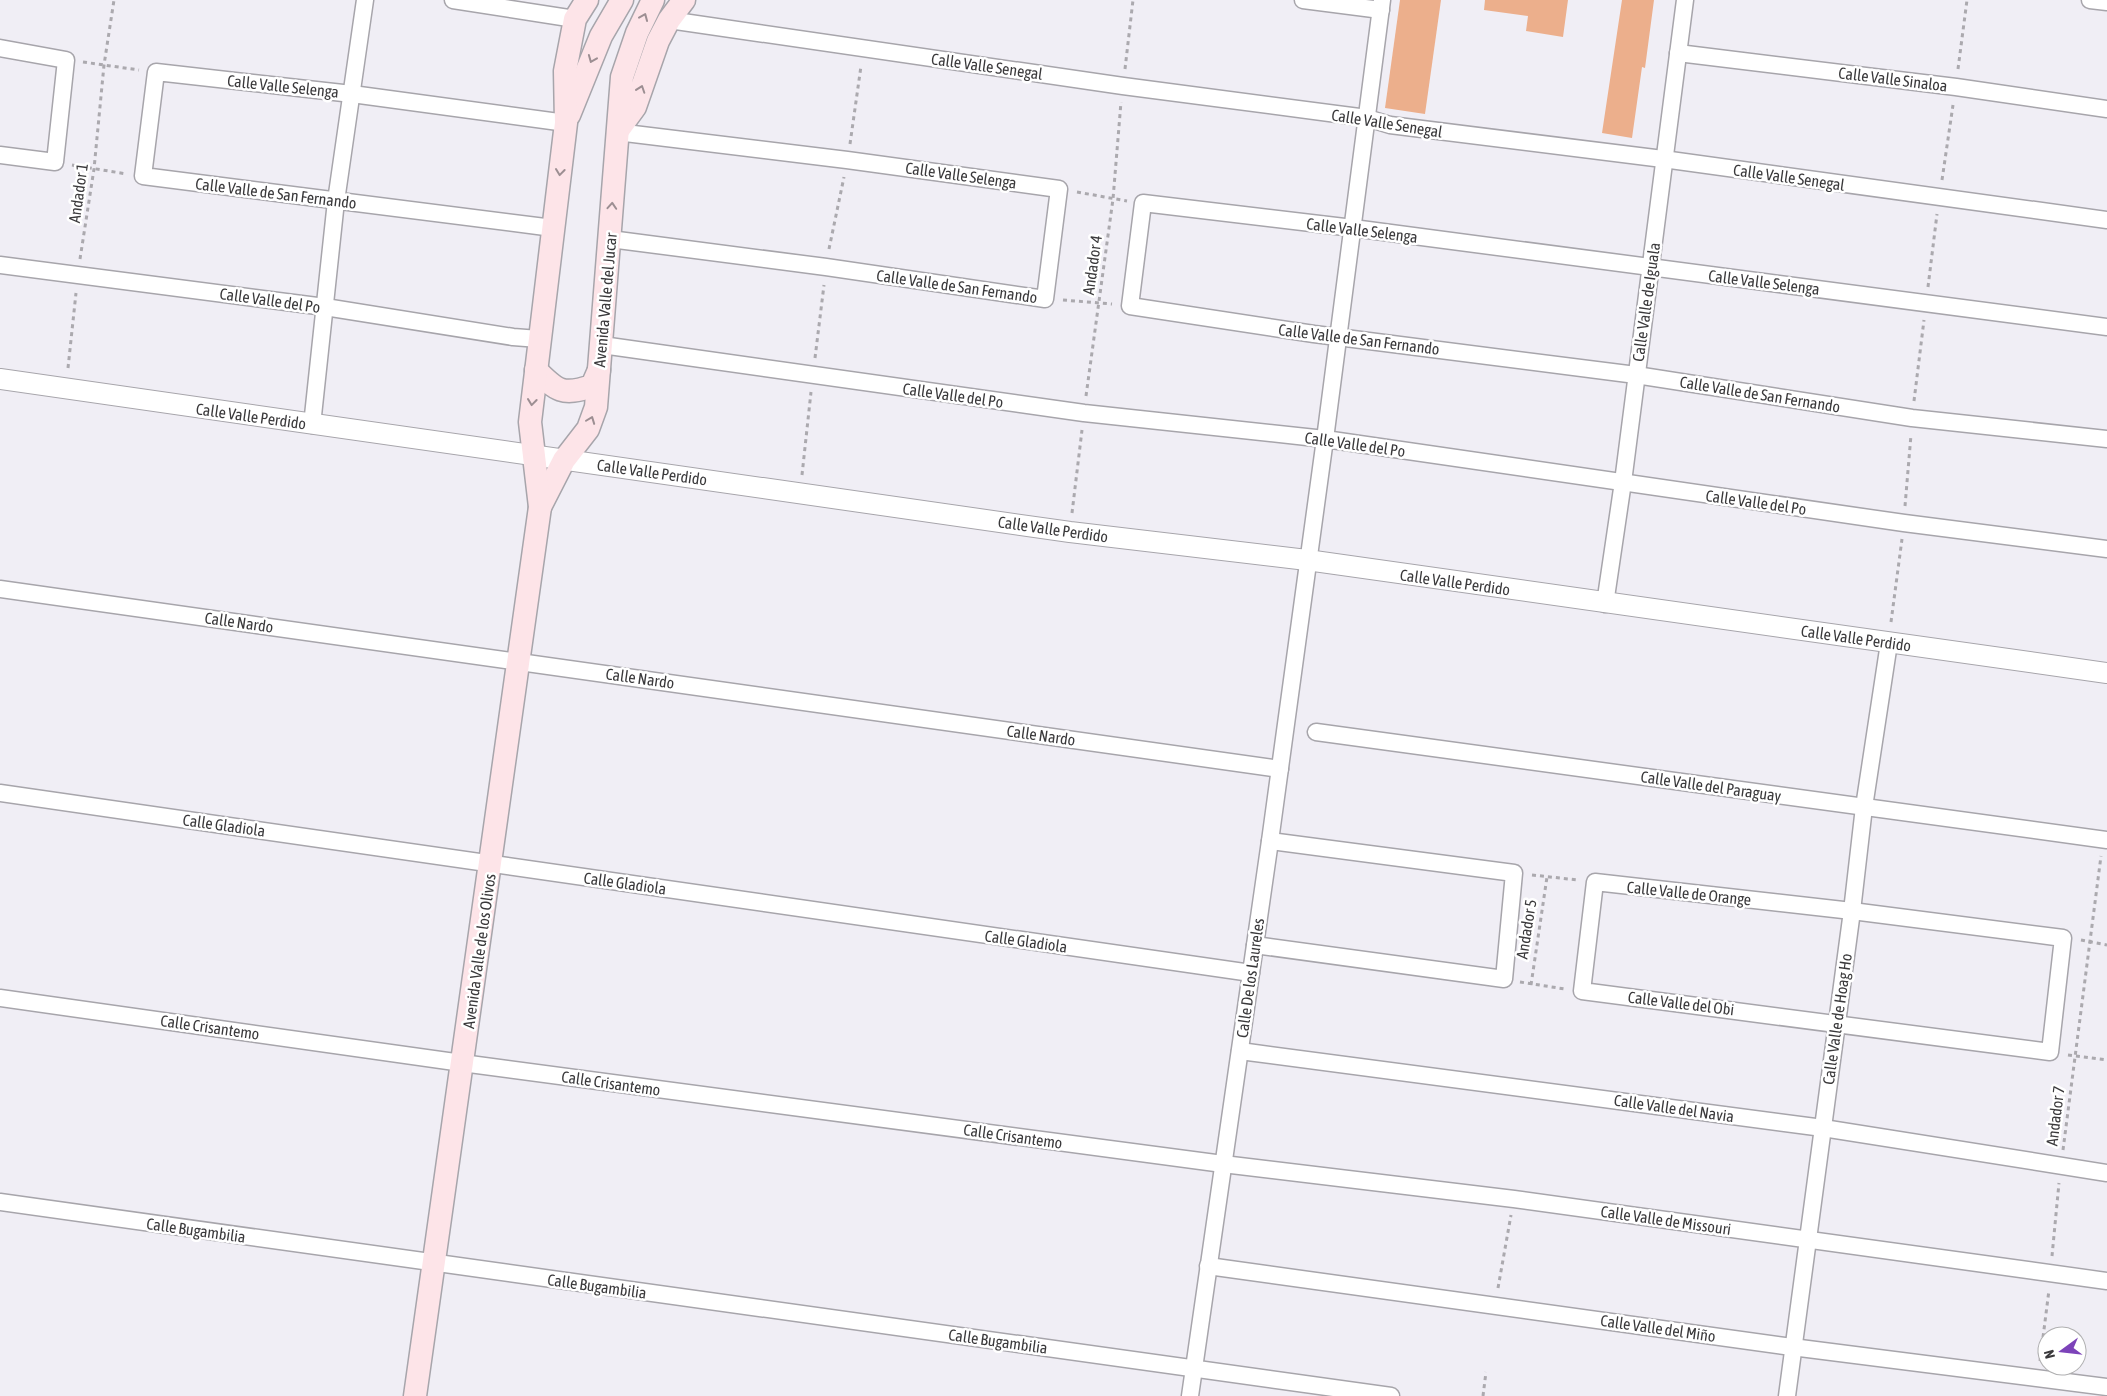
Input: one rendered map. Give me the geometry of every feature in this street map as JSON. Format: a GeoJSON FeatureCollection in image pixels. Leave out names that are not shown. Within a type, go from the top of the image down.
{"type":"FeatureCollection","features":[{"type":"Feature","properties":{"kind":"main road"},"geometry":{"type":"LineString","coordinates":[[535,456],[530,422],[566,123],[565,71],[575,19],[587,0]]}},
{"type":"Feature","properties":{"kind":"main road"},"geometry":{"type":"LineString","coordinates":[[566,123],[602,36],[622,0]]}},
{"type":"Feature","properties":{"kind":"main road","name":"Avenida Valle del Jucar"},"geometry":{"type":"LineString","coordinates":[[564,460],[588,429],[596,407],[622,77],[637,32],[653,0]]}},
{"type":"Feature","properties":{"kind":"main road"},"geometry":{"type":"LineString","coordinates":[[617,132],[635,107],[658,41],[669,20],[684,0]]}},
{"type":"Feature","properties":{"kind":"main road"},"geometry":{"type":"LineString","coordinates":[[536,370],[554,388],[573,392],[592,386],[599,370]]}},
{"type":"Feature","properties":{"kind":"main road","name":"Avenida Valle de los Olivos"},"geometry":{"type":"LineString","coordinates":[[415,1396],[492,863],[540,507],[535,456]]}},
{"type":"Feature","properties":{"kind":"main road","name":"Avenida Valle de los Olivos"},"geometry":{"type":"LineString","coordinates":[[540,507],[564,460]]}},
{"type":"Feature","properties":{"kind":"street"},"geometry":{"type":"LineString","coordinates":[[312,425],[336,201],[365,0]]}},
{"type":"Feature","properties":{"kind":"street"},"geometry":{"type":"LineString","coordinates":[[453,0],[575,19]]}},
{"type":"Feature","properties":{"kind":"street"},"geometry":{"type":"LineString","coordinates":[[1303,0],[1382,5]]}},
{"type":"Feature","properties":{"kind":"street","name":"Calle Valle de Iguala"},"geometry":{"type":"LineString","coordinates":[[1605,604],[1623,482],[1663,159],[1685,0]]}},
{"type":"Feature","properties":{"kind":"street"},"geometry":{"type":"LineString","coordinates":[[2090,0],[2107,2]]}},
{"type":"Feature","properties":{"kind":"street","name":"Calle De los Laureles"},"geometry":{"type":"LineString","coordinates":[[1190,1396],[1270,841],[1307,560],[1326,439],[1382,5]]}},
{"type":"Feature","properties":{"kind":"street","name":"Calle Valle Senegal"},"geometry":{"type":"LineString","coordinates":[[669,20],[1123,86],[1367,118],[1390,125],[1663,159],[2107,220]]}},
{"type":"Feature","properties":{"kind":"street"},"geometry":{"type":"LineString","coordinates":[[0,48],[66,60],[55,162],[0,155]]}},
{"type":"Feature","properties":{"kind":"street","name":"Calle Valle Sinaloa"},"geometry":{"type":"LineString","coordinates":[[1678,53],[1956,87],[2107,109]]}},
{"type":"Feature","properties":{"kind":"street"},"geometry":{"type":"LineString","coordinates":[[143,176],[156,72]]}},
{"type":"Feature","properties":{"kind":"street","name":"Calle Valle Selenga"},"geometry":{"type":"LineString","coordinates":[[156,72],[352,94],[566,123]]}},
{"type":"Feature","properties":{"kind":"street","name":"Calle Valle Selenga"},"geometry":{"type":"LineString","coordinates":[[617,132],[847,160],[1059,189]]}},
{"type":"Feature","properties":{"kind":"street","name":"Calle Valle de San Fernando"},"geometry":{"type":"LineString","coordinates":[[143,176],[553,228]]}},
{"type":"Feature","properties":{"kind":"street"},"geometry":{"type":"LineString","coordinates":[[1045,298],[1059,189]]}},
{"type":"Feature","properties":{"kind":"street"},"geometry":{"type":"LineString","coordinates":[[1130,306],[1143,203]]}},
{"type":"Feature","properties":{"kind":"street","name":"Calle Valle Selenga"},"geometry":{"type":"LineString","coordinates":[[1143,203],[1353,228],[2107,327]]}},
{"type":"Feature","properties":{"kind":"street","name":"Calle Valle de San Fernando"},"geometry":{"type":"LineString","coordinates":[[610,239],[826,266],[1045,298]]}},
{"type":"Feature","properties":{"kind":"street","name":"Calle Valle del Po"},"geometry":{"type":"LineString","coordinates":[[0,265],[325,307],[514,337],[539,339]]}},
{"type":"Feature","properties":{"kind":"street","name":"Calle Valle de San Fernando"},"geometry":{"type":"LineString","coordinates":[[1130,306],[1338,336],[1636,375],[1912,418],[2107,439]]}},
{"type":"Feature","properties":{"kind":"street","name":"Calle Valle del Po"},"geometry":{"type":"LineString","coordinates":[[602,345],[1084,413],[1326,439],[1904,523],[2107,549]]}},
{"type":"Feature","properties":{"kind":"street","name":"Calle Valle Perdido"},"geometry":{"type":"LineString","coordinates":[[0,379],[1070,532],[1307,560],[1605,604],[2107,673]]}},
{"type":"Feature","properties":{"kind":"street","name":"Calle Nardo"},"geometry":{"type":"LineString","coordinates":[[0,589],[1280,769]]}},
{"type":"Feature","properties":{"kind":"street","name":"Calle Valle de Hoag Ho"},"geometry":{"type":"LineString","coordinates":[[1786,1396],[1852,911],[1864,807],[1889,643]]}},
{"type":"Feature","properties":{"kind":"street","name":"Calle Valle del Paraguay"},"geometry":{"type":"LineString","coordinates":[[1316,732],[2105,839]]}},
{"type":"Feature","properties":{"kind":"street","name":"Calle Gladiola"},"geometry":{"type":"LineString","coordinates":[[0,793],[1251,973]]}},
{"type":"Feature","properties":{"kind":"street"},"geometry":{"type":"LineString","coordinates":[[1255,945],[1504,979],[1514,873],[1270,841]]}},
{"type":"Feature","properties":{"kind":"street"},"geometry":{"type":"LineString","coordinates":[[1582,991],[1595,882]]}},
{"type":"Feature","properties":{"kind":"street","name":"Calle Valle de Orange"},"geometry":{"type":"LineString","coordinates":[[1595,882],[1852,911],[2062,938]]}},
{"type":"Feature","properties":{"kind":"street"},"geometry":{"type":"LineString","coordinates":[[2050,1052],[2062,938]]}},
{"type":"Feature","properties":{"kind":"street","name":"Calle Valle del Obi"},"geometry":{"type":"LineString","coordinates":[[1582,991],[2050,1052]]}},
{"type":"Feature","properties":{"kind":"street","name":"Calle Crisantemo"},"geometry":{"type":"LineString","coordinates":[[0,998],[462,1063],[1223,1164]]}},
{"type":"Feature","properties":{"kind":"street","name":"Calle Valle del Navia"},"geometry":{"type":"LineString","coordinates":[[1240,1051],[1823,1128],[2107,1173]]}},
{"type":"Feature","properties":{"kind":"street","name":"Calle Valle de Missouri"},"geometry":{"type":"LineString","coordinates":[[1223,1164],[1514,1199],[2050,1274],[2107,1280]]}},
{"type":"Feature","properties":{"kind":"street","name":"Calle Bugambilia"},"geometry":{"type":"LineString","coordinates":[[0,1202],[1391,1396]]}},
{"type":"Feature","properties":{"kind":"street","name":"Calle Valle del Miño"},"geometry":{"type":"LineString","coordinates":[[1208,1266],[1792,1347],[2107,1387]]}},
{"type":"Feature","properties":{"kind":"path","name":"Andador 1"},"geometry":{"type":"LineString","coordinates":[[66,389],[78,274],[94,169],[104,65],[114,0]]}},
{"type":"Feature","properties":{"kind":"path","name":"Andador 4"},"geometry":{"type":"LineString","coordinates":[[1070,532],[1113,199],[1133,0]]}},
{"type":"Feature","properties":{"kind":"path"},"geometry":{"type":"LineString","coordinates":[[66,60],[156,72]]}},
{"type":"Feature","properties":{"kind":"path"},"geometry":{"type":"LineString","coordinates":[[55,162],[143,176]]}},
{"type":"Feature","properties":{"kind":"path"},"geometry":{"type":"LineString","coordinates":[[1059,189],[1143,203]]}},
{"type":"Feature","properties":{"kind":"path","name":"Calle Valle de San Fernando"},"geometry":{"type":"LineString","coordinates":[[1045,298],[1130,306]]}},
{"type":"Feature","properties":{"kind":"path","name":"Andador 7"},"geometry":{"type":"LineString","coordinates":[[2037,1378],[2061,1167],[2105,839]]}},
{"type":"Feature","properties":{"kind":"path"},"geometry":{"type":"LineString","coordinates":[[1514,873],[1595,882]]}},
{"type":"Feature","properties":{"kind":"path","name":"Andador 5"},"geometry":{"type":"LineString","coordinates":[[1531,984],[1547,877]]}},
{"type":"Feature","properties":{"kind":"path"},"geometry":{"type":"LineString","coordinates":[[2062,938],[2107,945]]}},
{"type":"Feature","properties":{"kind":"path"},"geometry":{"type":"LineString","coordinates":[[1504,979],[1582,991]]}},
{"type":"Feature","properties":{"kind":"path"},"geometry":{"type":"LineString","coordinates":[[2050,1052],[2107,1060]]}},
{"type":"Feature","properties":{"kind":"path"},"geometry":{"type":"LineString","coordinates":[[1495,1306],[1514,1199]]}},
{"type":"Feature","properties":{"kind":"path"},"geometry":{"type":"LineString","coordinates":[[1483,1396],[1486,1372]]}},
{"type":"Feature","properties":{"kind":"building"},"geometry":{"type":"Polygon","coordinates":[[[1400,0],[1441,0],[1425,114],[1385,108],[1400,0]]]}},
{"type":"Feature","properties":{"kind":"building"},"geometry":{"type":"Polygon","coordinates":[[[1485,0],[1568,0],[1563,37],[1526,31],[1528,16],[1484,10],[1485,0]]]}},
{"type":"Feature","properties":{"kind":"building"},"geometry":{"type":"Polygon","coordinates":[[[1622,0],[1654,0],[1645,68],[1642,67],[1632,138],[1602,133],[1622,0]]]}}]}
